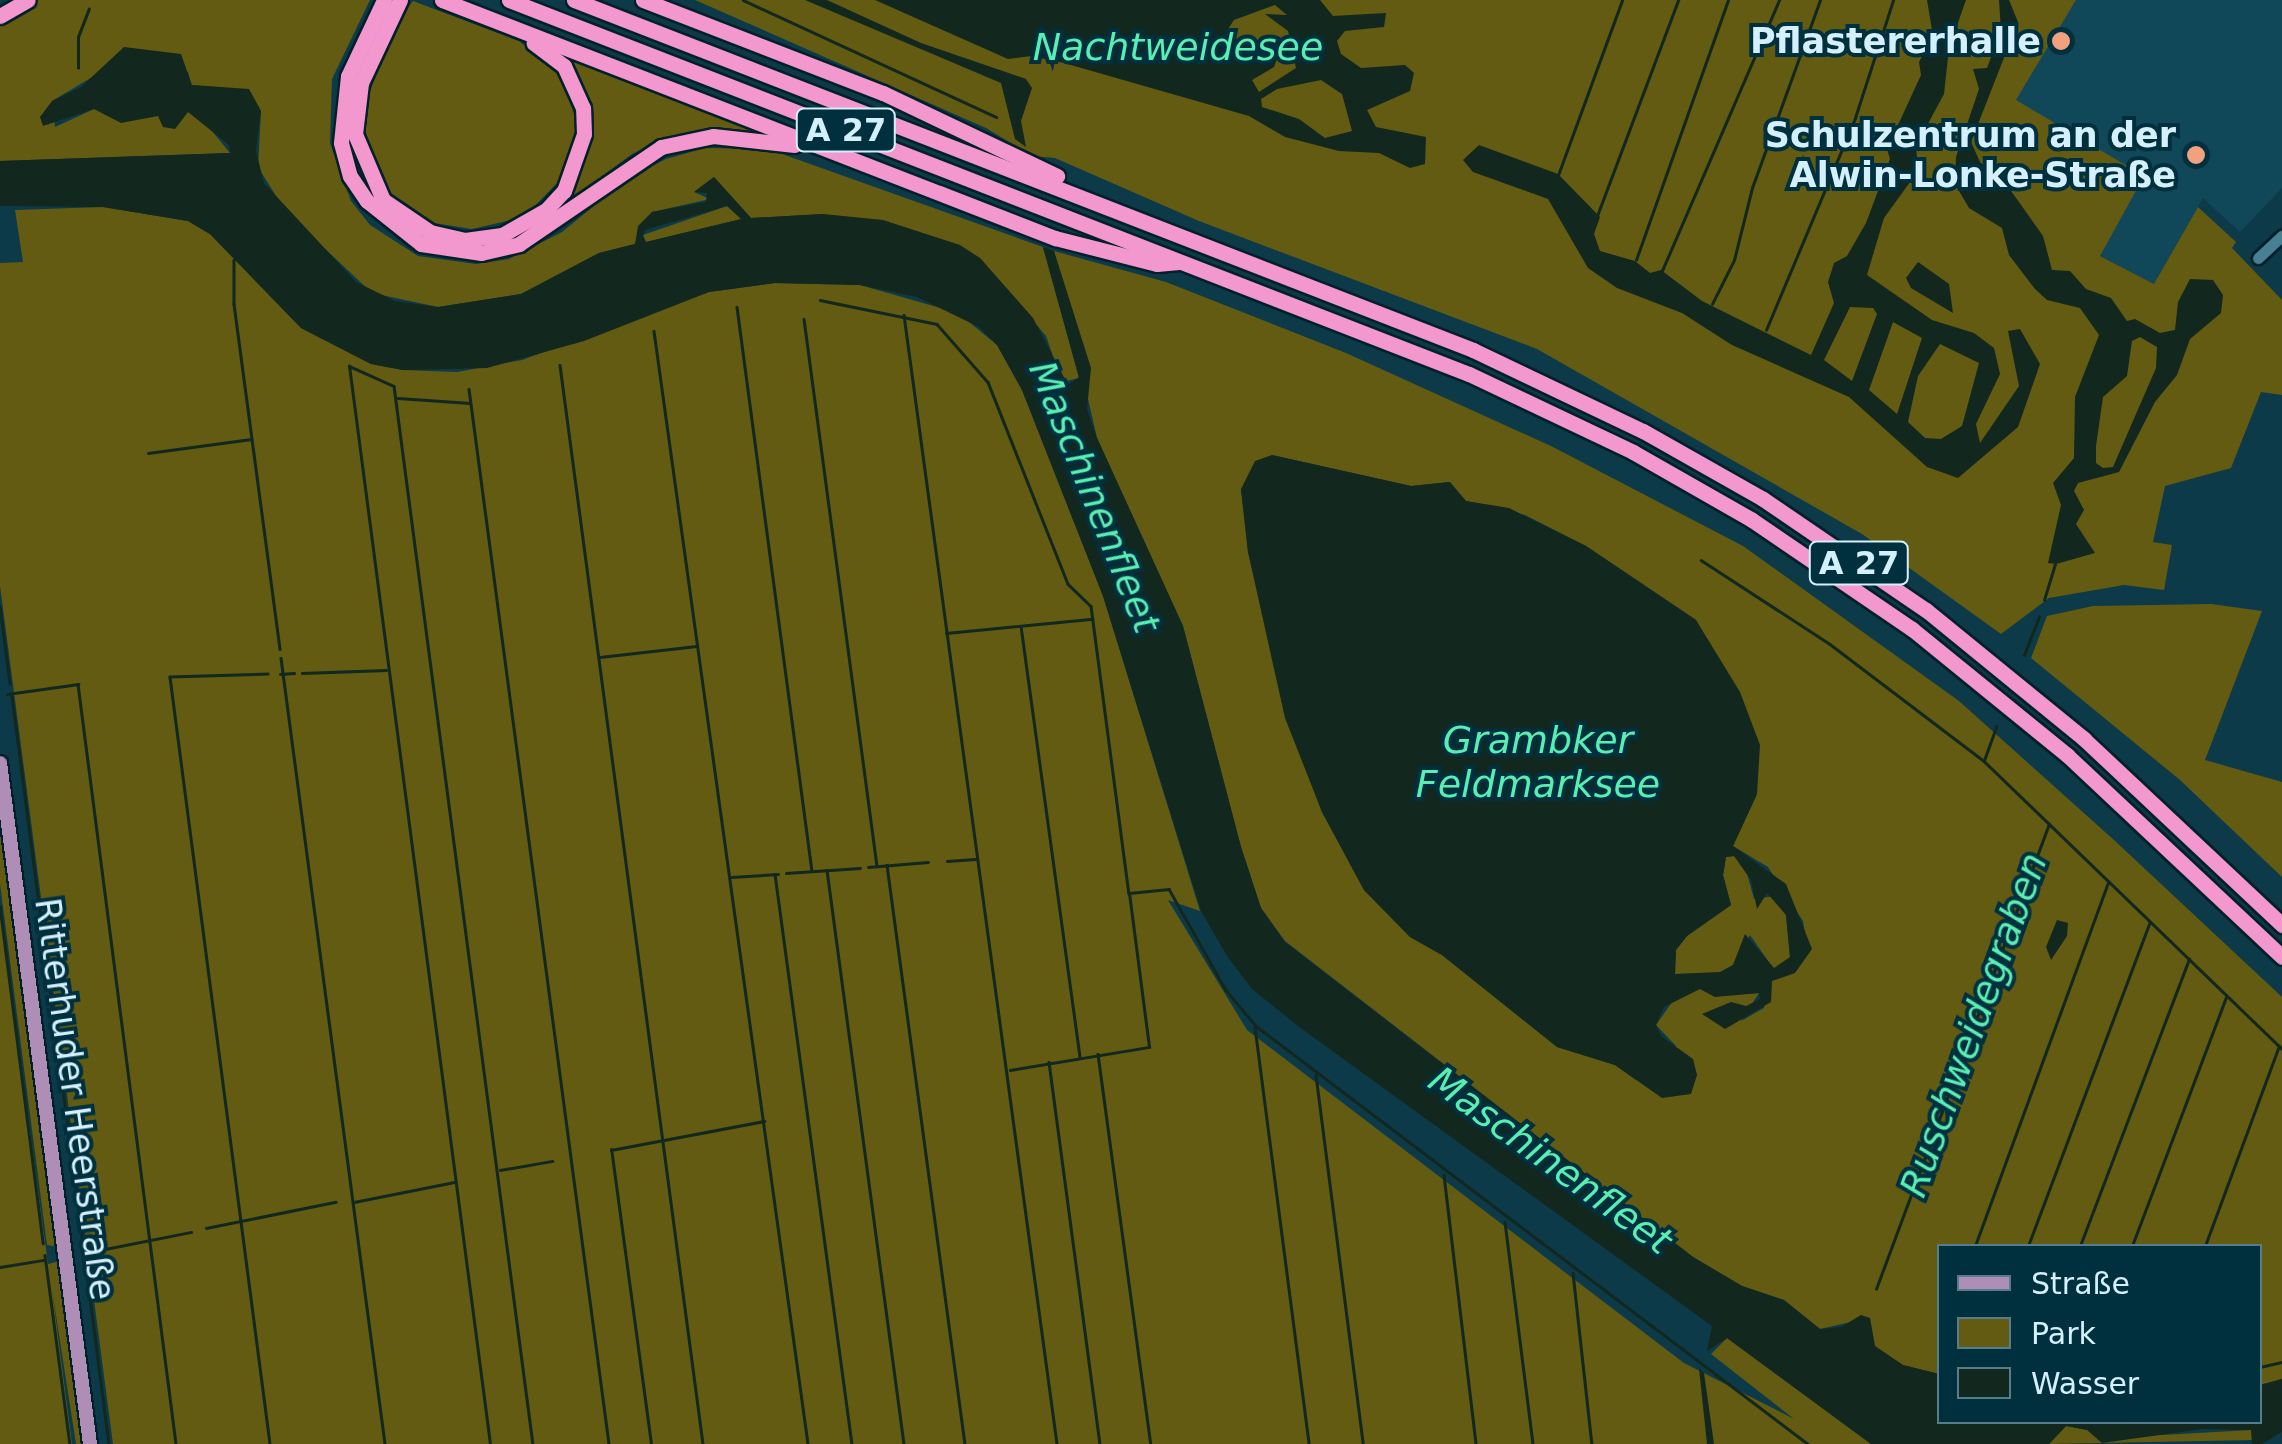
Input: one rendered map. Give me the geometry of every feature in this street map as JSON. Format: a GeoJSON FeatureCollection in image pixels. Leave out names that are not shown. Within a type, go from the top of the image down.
{"type":"FeatureCollection","features":[{"type":"Feature","properties":{"kind":"highway"},"geometry":{"type":"LineString","coordinates":[[0,16],[28,0]]}},
{"type":"Feature","properties":{"kind":"highway"},"geometry":{"type":"LineString","coordinates":[[442,0],[1055,238],[1157,264],[1183,262]]}},
{"type":"Feature","properties":{"kind":"highway","name":"A 27"},"geometry":{"type":"LineString","coordinates":[[509,0],[1183,262],[1562,416],[1752,520],[2000,698],[2282,957]]}},
{"type":"Feature","properties":{"kind":"highway","name":"A 27"},"geometry":{"type":"LineString","coordinates":[[574,0],[1472,350],[1643,431],[1763,499],[2015,680],[2282,925]]}},
{"type":"Feature","properties":{"kind":"highway"},"geometry":{"type":"LineString","coordinates":[[643,0],[884,92],[1108,205]]}},
{"type":"Feature","properties":{"kind":"highway"},"geometry":{"type":"LineString","coordinates":[[674,0],[709,25]]}},
{"type":"Feature","properties":{"kind":"highway"},"geometry":{"type":"LineString","coordinates":[[394,2],[361,82],[357,148],[370,180],[398,215],[465,240],[502,235],[546,210],[564,191],[584,134],[583,108],[564,66],[496,20]]}},
{"type":"Feature","properties":{"kind":"highway"},"geometry":{"type":"LineString","coordinates":[[394,2],[348,76],[341,143],[350,176],[386,223],[440,250],[481,253],[519,244],[640,158],[687,140],[751,136],[839,154]]}},
{"type":"Feature","properties":{"kind":"main road","name":"Ritterhuder Heerstraße"},"geometry":{"type":"LineString","coordinates":[[0,762],[90,1444]]}},
{"type":"Feature","properties":{"kind":"street"},"geometry":{"type":"LineString","coordinates":[[2258,258],[2282,236]]}},
{"type":"Feature","properties":{"kind":"shaded area","name":"Schulzentrum an der Alwin-Lonke-Straße"},"geometry":{"type":"Polygon","coordinates":[[[2076,0],[2282,0],[2282,188],[2240,232],[2203,198],[2154,284],[2099,255],[2016,100],[2076,0]]]}},
{"type":"Feature","properties":{"kind":"green space"},"geometry":{"type":"Polygon","coordinates":[[[36,0],[370,0],[332,79],[330,143],[351,201],[370,225],[418,256],[476,264],[509,259],[562,232],[628,178],[666,159],[705,148],[768,149],[1043,247],[1079,378],[1062,382],[1046,336],[980,258],[823,214],[751,218],[714,177],[694,192],[710,199],[652,212],[635,244],[599,253],[521,294],[438,307],[372,293],[286,212],[258,167],[261,111],[249,90],[191,85],[188,72],[99,73],[52,101],[55,127],[94,109],[116,115],[187,112],[198,114],[230,153],[0,161],[0,22],[36,0]]]}},
{"type":"Feature","properties":{"kind":"green space"},"geometry":{"type":"Polygon","coordinates":[[[695,0],[2076,0],[2016,100],[2144,176],[2100,256],[2154,284],[2198,207],[2236,242],[2232,248],[2282,300],[2282,395],[2261,392],[2231,468],[2165,486],[2153,542],[2172,545],[2164,590],[2124,585],[2049,598],[2001,634],[1862,534],[1537,349],[1199,221],[1055,158],[1032,156],[986,128],[695,0]]]}},
{"type":"Feature","properties":{"kind":"green space"},"geometry":{"type":"Polygon","coordinates":[[[413,1],[519,41],[563,76],[578,129],[562,178],[524,217],[472,229],[421,221],[397,206],[376,179],[365,148],[365,105],[394,26],[413,1]]]}},
{"type":"Feature","properties":{"kind":"green space"},"geometry":{"type":"Polygon","coordinates":[[[560,53],[768,133],[661,141],[632,154],[529,231],[563,203],[585,159],[584,89],[560,53]]]}},
{"type":"Feature","properties":{"kind":"green space"},"geometry":{"type":"Polygon","coordinates":[[[727,206],[742,219],[646,242],[643,235],[727,206]]]}},
{"type":"Feature","properties":{"kind":"green space"},"geometry":{"type":"Polygon","coordinates":[[[103,207],[188,221],[210,234],[301,328],[371,364],[403,370],[457,372],[522,360],[709,292],[775,283],[860,285],[958,313],[997,345],[1022,390],[1103,596],[1200,911],[1168,900],[1247,1030],[1684,1363],[1794,1419],[1711,1354],[1727,1338],[1871,1444],[113,1444],[0,586],[0,263],[23,262],[15,210],[103,207]]]}},
{"type":"Feature","properties":{"kind":"green space"},"geometry":{"type":"Polygon","coordinates":[[[1054,251],[1166,282],[1346,353],[1551,446],[1743,546],[1959,701],[2114,840],[2282,997],[2282,1379],[2262,1384],[2262,1244],[1937,1244],[1937,1374],[1903,1365],[1874,1346],[1869,1318],[1820,1329],[1784,1300],[1742,1286],[1693,1257],[1285,941],[1261,908],[1241,847],[1183,626],[1097,438],[1054,251]],[[1272,455],[1241,489],[1248,552],[1297,745],[1322,812],[1364,890],[1410,937],[1442,955],[1557,1047],[1615,1065],[1636,1080],[1676,1046],[1656,1025],[1677,995],[1700,989],[1715,996],[1759,993],[1741,1021],[1764,1008],[1771,981],[1806,939],[1803,921],[1768,867],[1733,846],[1757,794],[1696,620],[1586,546],[1525,515],[1466,501],[1449,482],[1411,486],[1272,455]]]}},
{"type":"Feature","properties":{"kind":"green space"},"geometry":{"type":"Polygon","coordinates":[[[2211,604],[2262,611],[2205,760],[2282,782],[2282,877],[2180,780],[2031,658],[2047,616],[2093,606],[2211,604]]]}},
{"type":"Feature","properties":{"kind":"green space"},"geometry":{"type":"Polygon","coordinates":[[[0,780],[58,1247],[47,1245],[0,884],[0,780]]]}},
{"type":"Feature","properties":{"kind":"green space"},"geometry":{"type":"Polygon","coordinates":[[[1734,856],[1745,866],[1754,899],[1775,896],[1786,915],[1790,957],[1781,969],[1773,968],[1750,935],[1733,965],[1720,973],[1675,974],[1676,950],[1687,936],[1731,905],[1723,875],[1726,857],[1734,856]]]}},
{"type":"Feature","properties":{"kind":"green space"},"geometry":{"type":"Polygon","coordinates":[[[0,907],[48,1264],[60,1261],[87,1444],[76,1444],[52,1290],[72,1444],[0,1444],[0,907]]]}},
{"type":"Feature","properties":{"kind":"green space"},"geometry":{"type":"Polygon","coordinates":[[[2066,1426],[2126,1437],[2251,1430],[2254,1440],[2049,1444],[2066,1426]]]}},
{"type":"Feature","properties":{"kind":"water"},"geometry":{"type":"Polygon","coordinates":[[[805,0],[827,0],[921,43],[1026,79],[1032,88],[1021,121],[1026,147],[1015,139],[1001,83],[805,0]]]}},
{"type":"Feature","properties":{"kind":"water","name":"Nachtweidesee"},"geometry":{"type":"Polygon","coordinates":[[[875,0],[1320,0],[1333,16],[1386,13],[1384,27],[1345,31],[1337,41],[1341,54],[1361,68],[1405,65],[1414,73],[1410,91],[1367,110],[1376,127],[1426,137],[1425,164],[1410,168],[1379,153],[1339,151],[1285,137],[1249,116],[1064,63],[1031,56],[1008,59],[875,0]],[[1275,5],[1234,20],[1226,32],[1229,48],[1270,39],[1278,56],[1274,67],[1252,80],[1259,92],[1296,68],[1288,31],[1265,14],[1287,15],[1275,5]],[[1321,80],[1277,89],[1261,99],[1262,107],[1299,119],[1325,138],[1352,131],[1342,94],[1321,80]]]}},
{"type":"Feature","properties":{"kind":"water"},"geometry":{"type":"Polygon","coordinates":[[[1927,0],[1966,0],[1949,48],[1944,94],[1916,146],[1918,171],[1884,218],[1867,275],[1932,320],[1974,333],[1994,348],[2000,374],[1976,424],[1980,443],[2019,386],[2008,331],[2020,329],[2040,364],[2018,427],[1958,478],[1927,467],[1849,397],[1732,345],[1682,313],[1617,288],[1588,268],[1548,199],[1473,172],[1463,160],[1479,145],[1558,174],[1600,217],[1594,234],[1600,251],[1635,261],[1650,273],[1661,270],[1702,301],[1811,355],[1834,303],[1828,282],[1834,263],[1847,256],[1866,223],[1890,159],[1887,149],[1921,75],[1919,62],[1933,36],[1927,0]],[[1850,307],[1824,360],[1852,381],[1877,314],[1873,308],[1850,307]],[[1893,322],[1869,390],[1897,414],[1922,338],[1893,322]],[[1940,344],[1918,376],[1908,422],[1925,438],[1941,439],[1962,426],[1979,363],[1940,344]]]}},
{"type":"Feature","properties":{"kind":"water"},"geometry":{"type":"Polygon","coordinates":[[[1999,0],[2009,0],[2018,22],[1971,142],[1980,162],[2009,188],[2043,236],[2052,270],[2070,271],[2086,289],[2111,298],[2127,321],[2135,319],[2160,333],[2175,330],[2178,302],[2190,279],[2213,280],[2223,295],[2221,313],[2190,339],[2177,375],[2155,402],[2119,472],[2078,483],[2074,491],[2084,510],[2076,524],[2095,553],[2056,564],[2048,563],[2061,505],[2053,483],[2074,458],[2075,397],[2099,335],[2080,308],[2047,300],[2035,289],[2009,255],[2002,228],[1969,208],[1955,184],[1956,157],[1979,89],[1973,69],[1987,68],[2001,31],[1999,0]],[[2140,337],[2132,341],[2127,376],[2103,397],[2096,463],[2103,468],[2113,467],[2156,368],[2157,347],[2140,337]]]}},
{"type":"Feature","properties":{"kind":"water","name":"Maschinenfleet"},"geometry":{"type":"Polygon","coordinates":[[[124,47],[181,54],[192,85],[249,89],[261,111],[256,151],[264,183],[356,282],[395,301],[438,307],[521,294],[599,253],[635,244],[638,226],[652,212],[706,202],[707,193],[694,192],[714,177],[751,218],[823,214],[883,220],[960,245],[980,258],[1033,318],[1068,385],[1079,377],[1043,247],[1054,251],[1091,368],[1087,409],[1183,626],[1241,847],[1261,908],[1285,942],[1693,1257],[1742,1286],[1784,1300],[1820,1329],[1841,1327],[1861,1315],[1870,1318],[1875,1346],[1903,1365],[1937,1374],[1937,1424],[2262,1424],[2262,1384],[2282,1379],[2282,1432],[2262,1444],[2252,1444],[2251,1430],[2202,1429],[2102,1443],[2087,1430],[2066,1426],[2049,1444],[1871,1444],[1727,1338],[1707,1351],[1712,1326],[1252,989],[1201,911],[1103,596],[1022,390],[997,345],[979,327],[917,297],[860,285],[775,283],[709,292],[584,341],[487,368],[403,370],[371,364],[301,328],[210,234],[188,221],[103,207],[0,206],[0,161],[230,153],[229,145],[188,112],[175,129],[163,127],[158,116],[121,123],[94,109],[43,126],[40,117],[52,101],[81,87],[124,47]],[[727,206],[645,230],[646,242],[741,219],[727,206]]]}},
{"type":"Feature","properties":{"kind":"water"},"geometry":{"type":"Polygon","coordinates":[[[1918,262],[1949,284],[1953,313],[1911,288],[1906,278],[1918,262]]]}},
{"type":"Feature","properties":{"kind":"water","name":"Grambker Feldmarksee"},"geometry":{"type":"Polygon","coordinates":[[[1272,455],[1411,486],[1450,482],[1466,501],[1509,508],[1586,546],[1696,620],[1740,692],[1760,745],[1757,794],[1733,846],[1786,884],[1812,949],[1795,973],[1772,981],[1771,1002],[1725,1029],[1702,1014],[1731,1002],[1746,1006],[1760,999],[1759,993],[1715,997],[1700,989],[1664,1007],[1656,1025],[1661,1036],[1693,1059],[1697,1075],[1691,1094],[1662,1098],[1615,1065],[1557,1047],[1442,955],[1410,937],[1364,890],[1322,812],[1285,718],[1248,552],[1241,489],[1255,461],[1272,455]],[[1734,856],[1726,857],[1723,875],[1731,905],[1687,936],[1676,950],[1675,974],[1720,972],[1733,965],[1745,934],[1774,968],[1790,957],[1786,915],[1767,893],[1757,909],[1751,880],[1734,856]]]}},
{"type":"Feature","properties":{"kind":"water"},"geometry":{"type":"Polygon","coordinates":[[[2057,920],[2068,923],[2067,936],[2051,960],[2046,947],[2057,920]]]}},
{"type":"Feature","properties":{"kind":"water"},"geometry":{"type":"Polygon","coordinates":[[[1699,1368],[1704,1373],[1714,1444],[1707,1444],[1699,1368]]]}},
{"type":"Feature","properties":{"kind":"waterway"},"geometry":{"type":"LineString","coordinates":[[743,0],[996,117]]}},
{"type":"Feature","properties":{"kind":"waterway"},"geometry":{"type":"LineString","coordinates":[[1557,178],[1622,0]]}},
{"type":"Feature","properties":{"kind":"waterway"},"geometry":{"type":"LineString","coordinates":[[1597,216],[1678,0]]}},
{"type":"Feature","properties":{"kind":"waterway"},"geometry":{"type":"LineString","coordinates":[[1636,260],[1728,0]]}},
{"type":"Feature","properties":{"kind":"waterway"},"geometry":{"type":"LineString","coordinates":[[1661,273],[1779,0]]}},
{"type":"Feature","properties":{"kind":"waterway"},"geometry":{"type":"LineString","coordinates":[[1712,304],[1734,260],[1752,188],[1820,0]]}},
{"type":"Feature","properties":{"kind":"waterway"},"geometry":{"type":"LineString","coordinates":[[1766,330],[1855,118],[1893,0]]}},
{"type":"Feature","properties":{"kind":"waterway"},"geometry":{"type":"LineString","coordinates":[[78,68],[78,37],[89,9]]}},
{"type":"Feature","properties":{"kind":"waterway"},"geometry":{"type":"LineString","coordinates":[[234,260],[234,304],[280,649]]}},
{"type":"Feature","properties":{"kind":"waterway"},"geometry":{"type":"LineString","coordinates":[[820,300],[937,324],[988,382],[1068,584],[1091,606],[1129,893],[1169,889],[1226,990],[1256,1026],[1808,1444]]}},
{"type":"Feature","properties":{"kind":"waterway"},"geometry":{"type":"LineString","coordinates":[[737,307],[812,871]]}},
{"type":"Feature","properties":{"kind":"waterway"},"geometry":{"type":"LineString","coordinates":[[904,315],[1057,1444]]}},
{"type":"Feature","properties":{"kind":"waterway"},"geometry":{"type":"LineString","coordinates":[[804,319],[877,866]]}},
{"type":"Feature","properties":{"kind":"waterway"},"geometry":{"type":"LineString","coordinates":[[654,331],[808,1444]]}},
{"type":"Feature","properties":{"kind":"waterway"},"geometry":{"type":"LineString","coordinates":[[560,365],[703,1444]]}},
{"type":"Feature","properties":{"kind":"waterway"},"geometry":{"type":"LineString","coordinates":[[490,1444],[349,366],[394,386],[533,1444]]}},
{"type":"Feature","properties":{"kind":"waterway"},"geometry":{"type":"LineString","coordinates":[[469,389],[609,1444]]}},
{"type":"Feature","properties":{"kind":"waterway"},"geometry":{"type":"LineString","coordinates":[[398,398],[470,403]]}},
{"type":"Feature","properties":{"kind":"waterway"},"geometry":{"type":"LineString","coordinates":[[148,453],[251,439]]}},
{"type":"Feature","properties":{"kind":"waterway"},"geometry":{"type":"LineString","coordinates":[[1701,560],[1830,644],[1984,761]]}},
{"type":"Feature","properties":{"kind":"waterway","name":"Ruschweidegraben"},"geometry":{"type":"LineString","coordinates":[[2044,600],[2055,565]]}},
{"type":"Feature","properties":{"kind":"waterway"},"geometry":{"type":"LineString","coordinates":[[0,606],[10,683]]}},
{"type":"Feature","properties":{"kind":"waterway","name":"Ruschweidegraben"},"geometry":{"type":"LineString","coordinates":[[2024,655],[2039,617]]}},
{"type":"Feature","properties":{"kind":"waterway"},"geometry":{"type":"LineString","coordinates":[[946,633],[1092,619]]}},
{"type":"Feature","properties":{"kind":"waterway"},"geometry":{"type":"LineString","coordinates":[[1021,626],[1080,1057]]}},
{"type":"Feature","properties":{"kind":"waterway"},"geometry":{"type":"LineString","coordinates":[[600,657],[696,646]]}},
{"type":"Feature","properties":{"kind":"waterway"},"geometry":{"type":"LineString","coordinates":[[281,658],[385,1444]]}},
{"type":"Feature","properties":{"kind":"waterway"},"geometry":{"type":"LineString","coordinates":[[302,673],[386,670]]}},
{"type":"Feature","properties":{"kind":"waterway"},"geometry":{"type":"LineString","coordinates":[[280,674],[294,673]]}},
{"type":"Feature","properties":{"kind":"waterway"},"geometry":{"type":"LineString","coordinates":[[268,674],[170,677],[270,1444]]}},
{"type":"Feature","properties":{"kind":"waterway"},"geometry":{"type":"LineString","coordinates":[[7,694],[78,684],[176,1444]]}},
{"type":"Feature","properties":{"kind":"waterway"},"geometry":{"type":"LineString","coordinates":[[12,696],[109,1444]]}},
{"type":"Feature","properties":{"kind":"waterway"},"geometry":{"type":"LineString","coordinates":[[1997,726],[1984,761],[2282,1049]]}},
{"type":"Feature","properties":{"kind":"waterway","name":"Ruschweidegraben"},"geometry":{"type":"LineString","coordinates":[[1876,1289],[2049,824]]}},
{"type":"Feature","properties":{"kind":"waterway"},"geometry":{"type":"LineString","coordinates":[[947,861],[975,859]]}},
{"type":"Feature","properties":{"kind":"waterway"},"geometry":{"type":"LineString","coordinates":[[868,867],[928,862]]}},
{"type":"Feature","properties":{"kind":"waterway"},"geometry":{"type":"LineString","coordinates":[[887,865],[965,1444]]}},
{"type":"Feature","properties":{"kind":"waterway"},"geometry":{"type":"LineString","coordinates":[[786,873],[860,868]]}},
{"type":"Feature","properties":{"kind":"waterway"},"geometry":{"type":"LineString","coordinates":[[827,870],[904,1444]]}},
{"type":"Feature","properties":{"kind":"waterway"},"geometry":{"type":"LineString","coordinates":[[775,874],[852,1444]]}},
{"type":"Feature","properties":{"kind":"waterway"},"geometry":{"type":"LineString","coordinates":[[731,877],[778,874]]}},
{"type":"Feature","properties":{"kind":"waterway"},"geometry":{"type":"LineString","coordinates":[[1976,1244],[2108,882]]}},
{"type":"Feature","properties":{"kind":"waterway"},"geometry":{"type":"LineString","coordinates":[[1010,1070],[1149,1047],[1129,893]]}},
{"type":"Feature","properties":{"kind":"waterway"},"geometry":{"type":"LineString","coordinates":[[0,906],[43,1243]]}},
{"type":"Feature","properties":{"kind":"waterway"},"geometry":{"type":"LineString","coordinates":[[2029,1244],[2150,922]]}},
{"type":"Feature","properties":{"kind":"waterway"},"geometry":{"type":"LineString","coordinates":[[2081,1244],[2189,959]]}},
{"type":"Feature","properties":{"kind":"waterway"},"geometry":{"type":"LineString","coordinates":[[2133,1244],[2226,997]]}},
{"type":"Feature","properties":{"kind":"waterway"},"geometry":{"type":"LineString","coordinates":[[1255,1027],[1309,1444]]}},
{"type":"Feature","properties":{"kind":"waterway"},"geometry":{"type":"LineString","coordinates":[[2206,1244],[2279,1046]]}},
{"type":"Feature","properties":{"kind":"waterway"},"geometry":{"type":"LineString","coordinates":[[1098,1054],[1151,1444]]}},
{"type":"Feature","properties":{"kind":"waterway"},"geometry":{"type":"LineString","coordinates":[[1049,1062],[1100,1444]]}},
{"type":"Feature","properties":{"kind":"waterway"},"geometry":{"type":"LineString","coordinates":[[1316,1075],[1363,1444]]}},
{"type":"Feature","properties":{"kind":"waterway"},"geometry":{"type":"LineString","coordinates":[[651,1444],[611,1150],[764,1121]]}},
{"type":"Feature","properties":{"kind":"waterway"},"geometry":{"type":"LineString","coordinates":[[500,1170],[552,1161]]}},
{"type":"Feature","properties":{"kind":"waterway"},"geometry":{"type":"LineString","coordinates":[[1444,1175],[1476,1444]]}},
{"type":"Feature","properties":{"kind":"waterway"},"geometry":{"type":"LineString","coordinates":[[354,1202],[454,1182]]}},
{"type":"Feature","properties":{"kind":"waterway"},"geometry":{"type":"LineString","coordinates":[[206,1228],[335,1202]]}},
{"type":"Feature","properties":{"kind":"waterway"},"geometry":{"type":"LineString","coordinates":[[1505,1222],[1533,1444]]}},
{"type":"Feature","properties":{"kind":"waterway"},"geometry":{"type":"LineString","coordinates":[[90,1252],[191,1232]]}},
{"type":"Feature","properties":{"kind":"waterway"},"geometry":{"type":"LineString","coordinates":[[45,1255],[70,1444]]}},
{"type":"Feature","properties":{"kind":"waterway"},"geometry":{"type":"LineString","coordinates":[[0,1267],[43,1260]]}},
{"type":"Feature","properties":{"kind":"waterway"},"geometry":{"type":"LineString","coordinates":[[1573,1273],[1592,1444]]}},
{"type":"Feature","properties":{"kind":"waterway"},"geometry":{"type":"LineString","coordinates":[[2262,1367],[2282,1362]]}},
{"type":"Feature","properties":{"kind":"place","name":"Pflastererhalle"},"geometry":{"type":"Point","coordinates":[2061,41]}},
{"type":"Feature","properties":{"kind":"place","name":"Schulzentrum an der Alwin-Lonke-Straße"},"geometry":{"type":"Point","coordinates":[2196,155]}}]}
